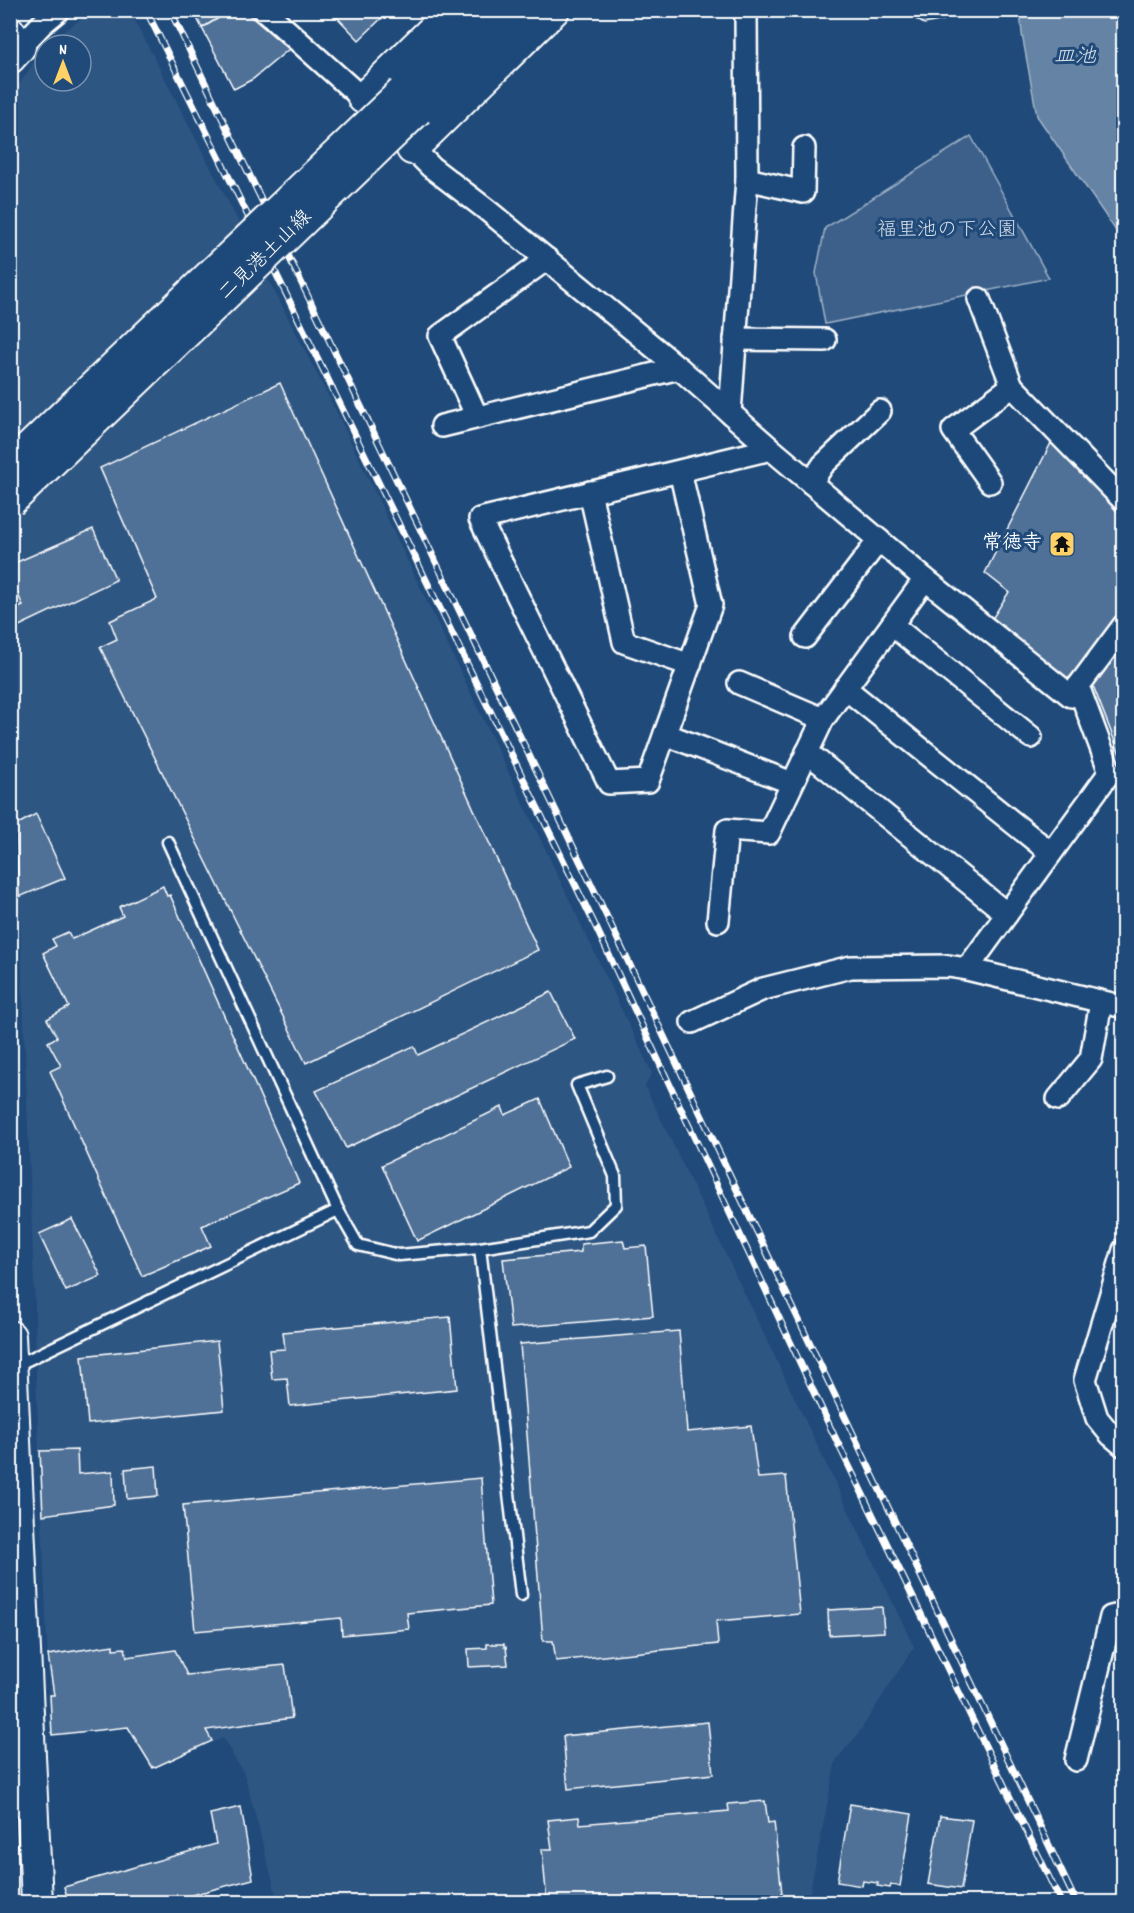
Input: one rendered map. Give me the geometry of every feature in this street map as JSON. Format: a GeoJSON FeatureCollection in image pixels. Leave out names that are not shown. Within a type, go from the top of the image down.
{"type":"FeatureCollection","features":[{"type":"Feature","properties":{"kind":"main road"},"geometry":{"type":"LineString","coordinates":[[363,98],[453,10]]}},
{"type":"Feature","properties":{"kind":"main road","name":"二見港土山線"},"geometry":{"type":"LineString","coordinates":[[10,502],[410,101],[487,10]]}},
{"type":"Feature","properties":{"kind":"main road","name":"二見港土山線"},"geometry":{"type":"LineString","coordinates":[[10,466],[410,101],[521,10]]}},
{"type":"Feature","properties":{"kind":"main road"},"geometry":{"type":"LineString","coordinates":[[412,149],[554,10]]}},
{"type":"Feature","properties":{"kind":"main road"},"geometry":{"type":"LineString","coordinates":[[10,1336],[21,1804],[37,1902]]}},
{"type":"Feature","properties":{"kind":"street"},"geometry":{"type":"LineString","coordinates":[[14,46],[59,10]]}},
{"type":"Feature","properties":{"kind":"street"},"geometry":{"type":"LineString","coordinates":[[264,10],[363,98],[431,167],[679,368],[925,579],[1071,696],[1124,625]]}},
{"type":"Feature","properties":{"kind":"street"},"geometry":{"type":"LineString","coordinates":[[730,413],[747,179],[746,10]]}},
{"type":"Feature","properties":{"kind":"street"},"geometry":{"type":"LineString","coordinates":[[747,179],[803,192],[804,148]]}},
{"type":"Feature","properties":{"kind":"street"},"geometry":{"type":"LineString","coordinates":[[477,417],[440,336],[547,259]]}},
{"type":"Feature","properties":{"kind":"street"},"geometry":{"type":"LineString","coordinates":[[979,299],[1012,386],[1124,501]]}},
{"type":"Feature","properties":{"kind":"street"},"geometry":{"type":"LineString","coordinates":[[735,339],[825,340]]}},
{"type":"Feature","properties":{"kind":"street"},"geometry":{"type":"LineString","coordinates":[[442,426],[679,368]]}},
{"type":"Feature","properties":{"kind":"street"},"geometry":{"type":"LineString","coordinates":[[990,482],[953,430],[1012,386]]}},
{"type":"Feature","properties":{"kind":"street"},"geometry":{"type":"LineString","coordinates":[[811,483],[823,465],[880,411]]}},
{"type":"Feature","properties":{"kind":"street"},"geometry":{"type":"LineString","coordinates":[[680,471],[711,605],[648,781],[609,783],[480,519],[771,449]]}},
{"type":"Feature","properties":{"kind":"street"},"geometry":{"type":"LineString","coordinates":[[590,492],[624,642],[690,665]]}},
{"type":"Feature","properties":{"kind":"street"},"geometry":{"type":"LineString","coordinates":[[805,637],[879,540]]}},
{"type":"Feature","properties":{"kind":"street"},"geometry":{"type":"LineString","coordinates":[[718,921],[727,830],[769,833],[823,719],[925,579]]}},
{"type":"Feature","properties":{"kind":"street"},"geometry":{"type":"LineString","coordinates":[[892,625],[1031,738]]}},
{"type":"Feature","properties":{"kind":"street"},"geometry":{"type":"LineString","coordinates":[[739,683],[823,719]]}},
{"type":"Feature","properties":{"kind":"street"},"geometry":{"type":"LineString","coordinates":[[967,969],[1110,772],[1078,686]]}},
{"type":"Feature","properties":{"kind":"street"},"geometry":{"type":"LineString","coordinates":[[846,688],[1051,853]]}},
{"type":"Feature","properties":{"kind":"street"},"geometry":{"type":"LineString","coordinates":[[665,734],[792,783]]}},
{"type":"Feature","properties":{"kind":"street"},"geometry":{"type":"LineString","coordinates":[[807,752],[1007,914]]}},
{"type":"Feature","properties":{"kind":"street"},"geometry":{"type":"LineString","coordinates":[[692,1022],[763,988],[851,967],[948,966],[1124,1007]]}},
{"type":"Feature","properties":{"kind":"street"},"geometry":{"type":"LineString","coordinates":[[1058,1099],[1091,1059],[1101,1002]]}},
{"type":"Feature","properties":{"kind":"street"},"geometry":{"type":"LineString","coordinates":[[1124,1250],[1085,1380],[1097,1419],[1124,1446]]}},
{"type":"Feature","properties":{"kind":"street"},"geometry":{"type":"LineString","coordinates":[[1076,1760],[1111,1617],[1124,1614]]}},
{"type":"Feature","properties":{"kind":"lane"},"geometry":{"type":"LineString","coordinates":[[168,842],[338,1210],[358,1245],[399,1255],[480,1248],[589,1231],[616,1205],[615,1176],[577,1085],[607,1076]]}},
{"type":"Feature","properties":{"kind":"lane"},"geometry":{"type":"LineString","coordinates":[[12,1367],[338,1210]]}},
{"type":"Feature","properties":{"kind":"lane"},"geometry":{"type":"LineString","coordinates":[[480,1248],[521,1595]]}},
{"type":"Feature","properties":{"kind":"shaded area"},"geometry":{"type":"Polygon","coordinates":[[[93,11],[130,11],[337,413],[652,1073],[645,1086],[914,1647],[858,1734],[836,1760],[808,1902],[278,1902],[245,1776],[223,1738],[152,1769],[127,1728],[51,1736],[11,691],[10,98],[33,64],[33,93],[93,93],[93,33],[62,33],[93,11]]]}},
{"type":"Feature","properties":{"kind":"green space","name":"福里池の下公園"},"geometry":{"type":"Polygon","coordinates":[[[971,136],[1049,278],[825,324],[816,273],[825,228],[971,136]]]}},
{"type":"Feature","properties":{"kind":"water","name":"皿池"},"geometry":{"type":"Polygon","coordinates":[[[1020,11],[1123,11],[1123,241],[1037,116],[1020,11]]]}},
{"type":"Feature","properties":{"kind":"building"},"geometry":{"type":"Polygon","coordinates":[[[193,10],[232,10],[202,28],[193,10]]]}},
{"type":"Feature","properties":{"kind":"building"},"geometry":{"type":"Polygon","coordinates":[[[232,10],[243,10],[289,49],[253,79],[234,89],[202,28],[232,10]]]}},
{"type":"Feature","properties":{"kind":"building"},"geometry":{"type":"Polygon","coordinates":[[[330,10],[390,10],[359,40],[330,10]]]}},
{"type":"Feature","properties":{"kind":"building"},"geometry":{"type":"Polygon","coordinates":[[[901,10],[950,10],[944,20],[924,24],[901,10]]]}},
{"type":"Feature","properties":{"kind":"building"},"geometry":{"type":"Polygon","coordinates":[[[280,383],[538,950],[306,1063],[100,647],[117,639],[110,621],[157,599],[100,468],[280,383]]]}},
{"type":"Feature","properties":{"kind":"building","name":"常徳寺"},"geometry":{"type":"Polygon","coordinates":[[[1053,439],[1124,515],[1124,611],[1072,684],[990,622],[1009,592],[985,573],[1053,439]]]}},
{"type":"Feature","properties":{"kind":"building"},"geometry":{"type":"Polygon","coordinates":[[[93,529],[116,580],[17,627],[10,611],[23,606],[10,575],[10,565],[93,529]]]}},
{"type":"Feature","properties":{"kind":"building"},"geometry":{"type":"Polygon","coordinates":[[[1124,640],[1124,765],[1092,683],[1124,640]]]}},
{"type":"Feature","properties":{"kind":"building"},"geometry":{"type":"Polygon","coordinates":[[[36,814],[65,878],[19,897],[16,825],[36,814]]]}},
{"type":"Feature","properties":{"kind":"building"},"geometry":{"type":"Polygon","coordinates":[[[163,886],[167,896],[170,895],[299,1183],[202,1226],[211,1246],[142,1276],[50,1071],[61,1066],[48,1042],[57,1037],[47,1019],[69,1007],[43,953],[56,946],[52,939],[68,932],[72,939],[123,916],[119,907],[163,886]]]}},
{"type":"Feature","properties":{"kind":"building"},"geometry":{"type":"Polygon","coordinates":[[[551,992],[575,1039],[346,1148],[316,1091],[414,1046],[418,1055],[551,992]]]}},
{"type":"Feature","properties":{"kind":"building"},"geometry":{"type":"Polygon","coordinates":[[[540,1099],[569,1167],[417,1241],[382,1165],[502,1107],[505,1115],[540,1099]]]}},
{"type":"Feature","properties":{"kind":"building"},"geometry":{"type":"Polygon","coordinates":[[[72,1219],[101,1276],[66,1291],[39,1234],[72,1219]]]}},
{"type":"Feature","properties":{"kind":"building"},"geometry":{"type":"Polygon","coordinates":[[[623,1240],[625,1248],[646,1246],[653,1316],[511,1328],[503,1259],[581,1252],[581,1244],[623,1240]]]}},
{"type":"Feature","properties":{"kind":"building"},"geometry":{"type":"Polygon","coordinates":[[[450,1317],[457,1389],[290,1406],[287,1378],[272,1379],[269,1350],[285,1349],[283,1332],[450,1317]]]}},
{"type":"Feature","properties":{"kind":"building"},"geometry":{"type":"Polygon","coordinates":[[[679,1331],[687,1432],[751,1426],[758,1478],[786,1476],[800,1614],[716,1621],[718,1644],[556,1661],[553,1641],[543,1641],[520,1344],[679,1331]]]}},
{"type":"Feature","properties":{"kind":"building"},"geometry":{"type":"Polygon","coordinates":[[[217,1341],[224,1410],[88,1424],[82,1356],[217,1341]]]}},
{"type":"Feature","properties":{"kind":"building"},"geometry":{"type":"Polygon","coordinates":[[[77,1450],[78,1474],[113,1471],[114,1505],[43,1515],[40,1451],[77,1450]]]}},
{"type":"Feature","properties":{"kind":"building"},"geometry":{"type":"Polygon","coordinates":[[[156,1466],[158,1496],[127,1499],[125,1469],[156,1466]]]}},
{"type":"Feature","properties":{"kind":"building"},"geometry":{"type":"Polygon","coordinates":[[[481,1478],[491,1605],[407,1613],[409,1629],[342,1635],[341,1618],[195,1631],[183,1505],[481,1478]]]}},
{"type":"Feature","properties":{"kind":"building"},"geometry":{"type":"Polygon","coordinates":[[[882,1607],[884,1632],[829,1635],[828,1610],[882,1607]]]}},
{"type":"Feature","properties":{"kind":"building"},"geometry":{"type":"Polygon","coordinates":[[[487,1644],[504,1644],[508,1665],[469,1667],[468,1649],[487,1648],[487,1644]]]}},
{"type":"Feature","properties":{"kind":"building"},"geometry":{"type":"Polygon","coordinates":[[[113,1645],[113,1649],[125,1648],[127,1657],[175,1650],[187,1675],[285,1665],[292,1718],[206,1730],[212,1741],[153,1768],[128,1727],[52,1735],[50,1695],[54,1695],[48,1655],[113,1645]]]}},
{"type":"Feature","properties":{"kind":"building"},"geometry":{"type":"Polygon","coordinates":[[[708,1722],[713,1774],[568,1789],[563,1736],[708,1722]]]}},
{"type":"Feature","properties":{"kind":"building"},"geometry":{"type":"Polygon","coordinates":[[[765,1801],[768,1823],[774,1822],[783,1902],[547,1902],[542,1849],[552,1849],[548,1820],[579,1817],[580,1824],[729,1811],[728,1804],[765,1801]]]}},
{"type":"Feature","properties":{"kind":"building"},"geometry":{"type":"Polygon","coordinates":[[[850,1804],[912,1814],[900,1886],[891,1885],[890,1888],[877,1886],[878,1883],[863,1881],[862,1886],[837,1882],[850,1804]]]}},
{"type":"Feature","properties":{"kind":"building"},"geometry":{"type":"Polygon","coordinates":[[[241,1807],[253,1879],[165,1902],[74,1902],[72,1898],[68,1900],[64,1887],[216,1844],[210,1814],[241,1807]]]}},
{"type":"Feature","properties":{"kind":"building"},"geometry":{"type":"Polygon","coordinates":[[[940,1816],[972,1820],[961,1889],[928,1884],[940,1816]]]}},
{"type":"Feature","properties":{"kind":"railway"},"geometry":{"type":"LineString","coordinates":[[146,10],[594,923],[832,1431],[1061,1902]]}},
{"type":"Feature","properties":{"kind":"railway"},"geometry":{"type":"LineString","coordinates":[[170,10],[608,919],[1076,1902]]}},
{"type":"Feature","properties":{"kind":"place","name":"常徳寺"},"geometry":{"type":"Point","coordinates":[1062,544]}}]}
